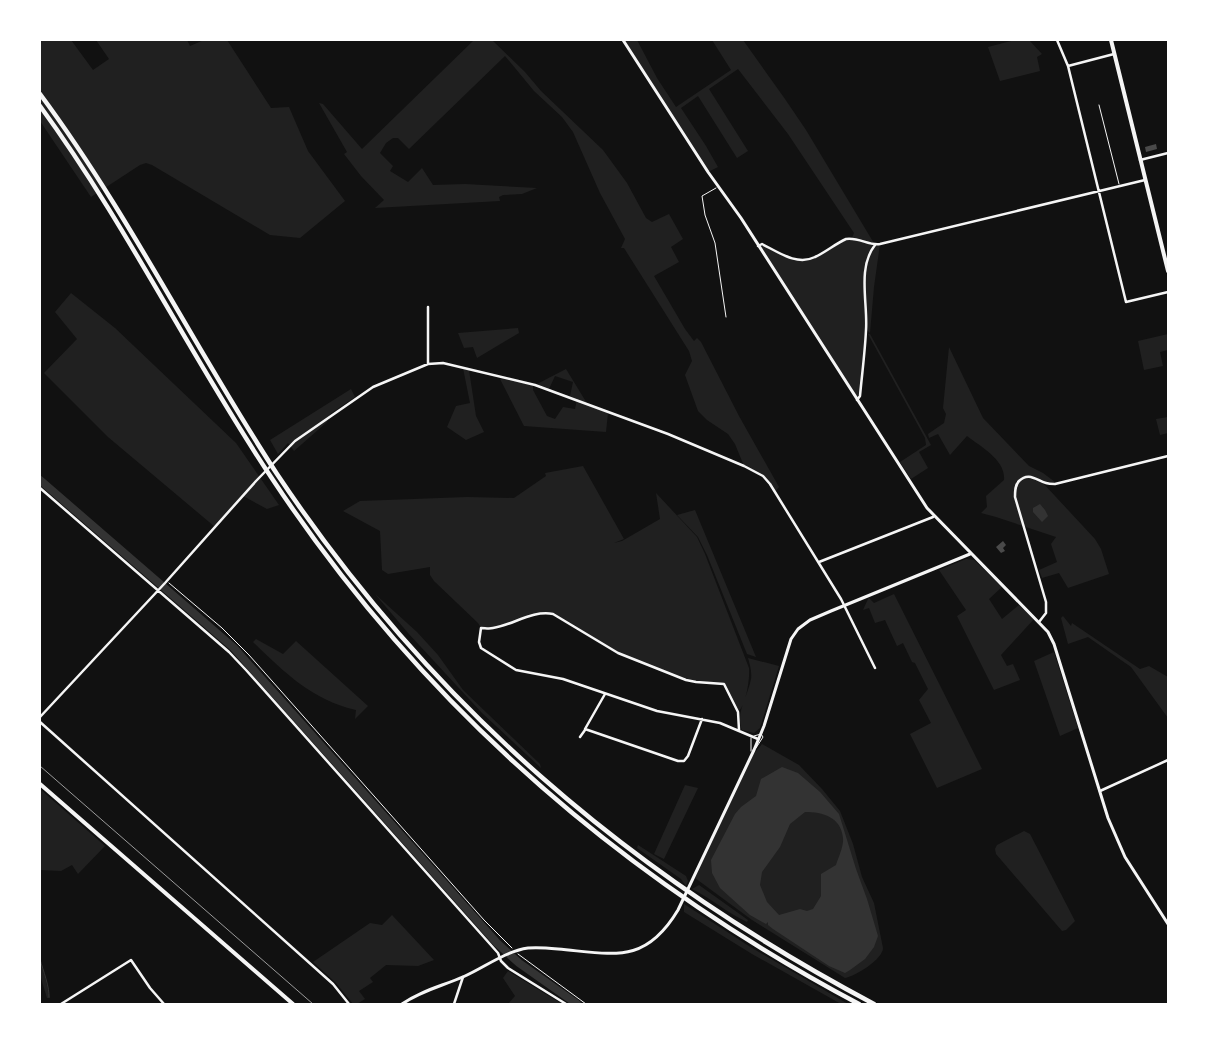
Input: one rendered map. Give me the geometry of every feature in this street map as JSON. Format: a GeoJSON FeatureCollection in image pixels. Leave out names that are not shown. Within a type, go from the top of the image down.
{"type":"FeatureCollection","features":[{"type":"Feature","properties":{"kind":"highway"},"geometry":{"type":"LineString","coordinates":[[40,94],[79,148],[263,451],[317,531],[373,604],[451,691],[516,755],[593,822],[689,894],[787,956],[874,1004]]}},
{"type":"Feature","properties":{"kind":"highway"},"geometry":{"type":"LineString","coordinates":[[40,106],[111,212],[262,463],[308,530],[353,590],[431,680],[499,749],[592,830],[681,897],[782,962],[859,1004]]}},
{"type":"Feature","properties":{"kind":"main road"},"geometry":{"type":"LineString","coordinates":[[1111,40],[1168,271]]}},
{"type":"Feature","properties":{"kind":"main road"},"geometry":{"type":"LineString","coordinates":[[40,784],[293,1004]]}},
{"type":"Feature","properties":{"kind":"street"},"geometry":{"type":"LineString","coordinates":[[623,40],[933,517],[1052,638],[1108,818],[1122,851],[1168,924]]}},
{"type":"Feature","properties":{"kind":"street"},"geometry":{"type":"LineString","coordinates":[[1057,40],[1068,66],[1126,302],[1168,292]]}},
{"type":"Feature","properties":{"kind":"street"},"geometry":{"type":"LineString","coordinates":[[1068,66],[1114,54]]}},
{"type":"Feature","properties":{"kind":"street"},"geometry":{"type":"LineString","coordinates":[[1140,160],[1168,153]]}},
{"type":"Feature","properties":{"kind":"street"},"geometry":{"type":"LineString","coordinates":[[758,246],[762,244],[797,260],[804,261],[813,258],[846,239],[858,239],[875,245],[1145,180]]}},
{"type":"Feature","properties":{"kind":"street"},"geometry":{"type":"LineString","coordinates":[[857,400],[860,396],[866,330],[864,282],[867,262],[875,245]]}},
{"type":"Feature","properties":{"kind":"street"},"geometry":{"type":"LineString","coordinates":[[428,307],[428,364]]}},
{"type":"Feature","properties":{"kind":"street"},"geometry":{"type":"LineString","coordinates":[[40,717],[166,582],[256,481],[295,441],[373,387],[428,364],[443,362],[520,380],[668,434],[755,471],[770,484],[818,562],[844,606],[874,668]]}},
{"type":"Feature","properties":{"kind":"street"},"geometry":{"type":"LineString","coordinates":[[1038,622],[1046,613],[1046,602],[1015,492],[1016,485],[1024,478],[1034,477],[1045,483],[1055,484],[1168,456]]}},
{"type":"Feature","properties":{"kind":"street"},"geometry":{"type":"LineString","coordinates":[[40,488],[159,589],[246,670],[498,953],[500,959],[508,968],[566,1004]]}},
{"type":"Feature","properties":{"kind":"street"},"geometry":{"type":"LineString","coordinates":[[818,562],[933,517]]}},
{"type":"Feature","properties":{"kind":"street"},"geometry":{"type":"LineString","coordinates":[[402,1004],[420,992],[463,977],[515,951],[537,947],[613,954],[631,952],[652,942],[663,932],[678,910],[759,740],[787,649],[794,634],[810,620],[970,554]]}},
{"type":"Feature","properties":{"kind":"street"},"geometry":{"type":"LineString","coordinates":[[739,730],[738,712],[724,684],[686,680],[618,653],[554,614],[548,613],[524,617],[495,628],[481,628],[479,642],[482,648],[516,670],[563,679],[657,711],[720,723],[759,740]]}},
{"type":"Feature","properties":{"kind":"street"},"geometry":{"type":"LineString","coordinates":[[580,737],[605,693]]}},
{"type":"Feature","properties":{"kind":"street"},"geometry":{"type":"LineString","coordinates":[[585,729],[682,761],[688,756],[702,719]]}},
{"type":"Feature","properties":{"kind":"street"},"geometry":{"type":"LineString","coordinates":[[40,722],[333,984],[349,1004]]}},
{"type":"Feature","properties":{"kind":"street"},"geometry":{"type":"LineString","coordinates":[[1100,790],[1168,760]]}},
{"type":"Feature","properties":{"kind":"street"},"geometry":{"type":"LineString","coordinates":[[61,1004],[132,960],[150,988],[164,1004]]}},
{"type":"Feature","properties":{"kind":"street"},"geometry":{"type":"LineString","coordinates":[[454,1004],[463,977]]}},
{"type":"Feature","properties":{"kind":"lane"},"geometry":{"type":"LineString","coordinates":[[1099,105],[1120,186]]}},
{"type":"Feature","properties":{"kind":"lane"},"geometry":{"type":"LineString","coordinates":[[752,755],[752,737],[761,734],[759,746],[754,750]]}},
{"type":"Feature","properties":{"kind":"path"},"geometry":{"type":"LineString","coordinates":[[718,186],[702,196],[705,215],[715,243],[726,317]]}},
{"type":"Feature","properties":{"kind":"path"},"geometry":{"type":"LineString","coordinates":[[166,582],[222,628],[249,655],[484,920],[515,951],[586,1004]]}},
{"type":"Feature","properties":{"kind":"shaded area"},"geometry":{"type":"Polygon","coordinates":[[[40,40],[71,40],[93,70],[109,59],[96,40],[187,40],[190,46],[204,40],[227,40],[271,108],[289,107],[308,151],[345,201],[300,238],[270,235],[146,163],[91,197],[40,121],[40,40]]]}},
{"type":"Feature","properties":{"kind":"shaded area"},"geometry":{"type":"Polygon","coordinates":[[[474,40],[492,40],[525,72],[541,91],[603,150],[627,183],[646,218],[652,222],[669,214],[683,239],[671,247],[679,262],[654,276],[685,329],[694,341],[697,338],[701,342],[739,416],[779,487],[775,492],[763,476],[744,466],[735,444],[728,434],[707,420],[698,411],[685,375],[692,361],[689,351],[624,248],[621,248],[625,239],[600,193],[573,132],[562,117],[534,91],[505,56],[409,149],[398,138],[393,138],[386,143],[380,153],[393,166],[390,171],[408,182],[422,168],[433,185],[465,184],[537,188],[522,194],[503,195],[499,197],[500,201],[375,208],[384,200],[361,176],[344,154],[347,152],[319,103],[323,104],[362,149],[474,40]]]}},
{"type":"Feature","properties":{"kind":"shaded area"},"geometry":{"type":"Polygon","coordinates":[[[623,40],[637,40],[657,78],[676,107],[731,70],[712,40],[743,40],[806,130],[875,245],[880,244],[870,333],[867,330],[860,396],[857,400],[758,246],[762,244],[795,259],[802,260],[817,257],[852,238],[854,233],[788,134],[738,69],[709,89],[748,151],[737,158],[698,96],[681,108],[718,167],[708,172],[623,40]]]}},
{"type":"Feature","properties":{"kind":"shaded area"},"geometry":{"type":"Polygon","coordinates":[[[1015,40],[1029,40],[1042,54],[1037,57],[1040,71],[1000,81],[988,47],[1015,40]]]}},
{"type":"Feature","properties":{"kind":"shaded area"},"geometry":{"type":"Polygon","coordinates":[[[71,293],[115,328],[236,443],[279,505],[267,509],[243,496],[215,527],[108,437],[44,373],[77,339],[55,312],[71,293]]]}},
{"type":"Feature","properties":{"kind":"shaded area"},"geometry":{"type":"Polygon","coordinates":[[[518,328],[519,333],[477,358],[473,347],[464,348],[458,333],[518,328]]]}},
{"type":"Feature","properties":{"kind":"shaded area"},"geometry":{"type":"Polygon","coordinates":[[[868,334],[870,334],[931,445],[919,452],[928,468],[911,479],[900,462],[926,445],[925,438],[868,334]]]}},
{"type":"Feature","properties":{"kind":"shaded area"},"geometry":{"type":"Polygon","coordinates":[[[1168,334],[1168,350],[1160,352],[1163,366],[1144,370],[1138,341],[1168,334]]]}},
{"type":"Feature","properties":{"kind":"shaded area"},"geometry":{"type":"Polygon","coordinates":[[[949,347],[983,418],[1029,466],[1055,482],[1042,482],[1095,539],[1101,549],[1109,574],[1068,588],[1059,573],[1042,578],[1039,570],[1057,562],[1051,544],[1056,537],[981,513],[987,507],[986,496],[1004,480],[1004,473],[997,460],[967,436],[950,455],[938,434],[929,438],[928,434],[944,423],[946,414],[943,408],[949,347]]]}},
{"type":"Feature","properties":{"kind":"shaded area"},"geometry":{"type":"Polygon","coordinates":[[[463,368],[469,370],[476,416],[484,432],[466,440],[447,427],[456,406],[470,403],[463,368]]]}},
{"type":"Feature","properties":{"kind":"shaded area"},"geometry":{"type":"Polygon","coordinates":[[[566,369],[588,405],[608,413],[606,432],[524,426],[500,379],[503,377],[533,386],[533,390],[547,416],[555,419],[563,407],[575,409],[577,399],[570,396],[573,382],[555,376],[549,389],[537,384],[566,369]]]}},
{"type":"Feature","properties":{"kind":"shaded area"},"geometry":{"type":"Polygon","coordinates":[[[351,389],[355,397],[330,414],[327,422],[294,451],[288,443],[278,454],[270,440],[351,389]]]}},
{"type":"Feature","properties":{"kind":"shaded area"},"geometry":{"type":"Polygon","coordinates":[[[1168,417],[1168,433],[1160,435],[1156,419],[1168,417]]]}},
{"type":"Feature","properties":{"kind":"shaded area"},"geometry":{"type":"Polygon","coordinates":[[[583,466],[624,539],[614,543],[622,541],[660,519],[656,493],[697,537],[749,668],[747,692],[741,709],[738,712],[724,684],[696,682],[618,653],[553,614],[538,614],[500,626],[481,628],[434,581],[430,575],[430,567],[388,574],[382,570],[380,531],[343,511],[360,501],[467,497],[514,498],[546,476],[545,473],[583,466]]]}},
{"type":"Feature","properties":{"kind":"shaded area"},"geometry":{"type":"Polygon","coordinates":[[[1040,504],[1048,516],[1042,522],[1033,512],[1033,508],[1040,504]]]}},
{"type":"Feature","properties":{"kind":"shaded area"},"geometry":{"type":"Polygon","coordinates":[[[695,510],[756,657],[747,654],[698,537],[677,515],[695,510]]]}},
{"type":"Feature","properties":{"kind":"shaded area"},"geometry":{"type":"Polygon","coordinates":[[[966,559],[974,560],[1002,587],[989,599],[1002,619],[1019,605],[1034,619],[1001,655],[1007,666],[1013,664],[1020,680],[994,690],[957,616],[966,610],[939,570],[966,559]]]}},
{"type":"Feature","properties":{"kind":"shaded area"},"geometry":{"type":"Polygon","coordinates":[[[375,594],[417,632],[438,655],[463,690],[540,764],[541,768],[482,713],[408,633],[375,594]]]}},
{"type":"Feature","properties":{"kind":"shaded area"},"geometry":{"type":"Polygon","coordinates":[[[894,594],[982,769],[937,788],[910,734],[931,723],[919,700],[928,689],[903,643],[897,646],[885,620],[875,623],[869,608],[863,610],[869,598],[874,603],[894,594]]]}},
{"type":"Feature","properties":{"kind":"shaded area"},"geometry":{"type":"Polygon","coordinates":[[[1063,616],[1071,626],[1072,623],[1140,669],[1149,666],[1168,677],[1168,718],[1131,667],[1088,637],[1068,644],[1061,618],[1063,616]]]}},
{"type":"Feature","properties":{"kind":"shaded area"},"geometry":{"type":"Polygon","coordinates":[[[256,639],[283,654],[296,641],[368,706],[355,719],[356,710],[326,699],[300,684],[253,642],[256,639]]]}},
{"type":"Feature","properties":{"kind":"shaded area"},"geometry":{"type":"Polygon","coordinates":[[[1054,652],[1078,728],[1060,736],[1034,661],[1054,652]]]}},
{"type":"Feature","properties":{"kind":"shaded area"},"geometry":{"type":"Polygon","coordinates":[[[748,658],[779,666],[760,728],[754,733],[742,730],[740,724],[741,711],[751,679],[748,658]]]}},
{"type":"Feature","properties":{"kind":"shaded area"},"geometry":{"type":"Polygon","coordinates":[[[762,744],[799,765],[822,789],[840,811],[853,844],[862,877],[874,903],[883,948],[879,957],[874,962],[850,977],[845,978],[752,920],[695,878],[753,755],[762,744]]]}},
{"type":"Feature","properties":{"kind":"shaded area"},"geometry":{"type":"Polygon","coordinates":[[[782,767],[798,773],[820,792],[839,814],[878,936],[874,947],[865,959],[845,973],[829,966],[773,929],[768,925],[768,922],[766,924],[750,915],[720,888],[712,873],[711,860],[735,814],[756,796],[761,779],[782,767]],[[805,812],[790,824],[780,847],[762,872],[760,885],[767,902],[779,915],[800,909],[807,911],[813,909],[821,896],[821,874],[836,865],[843,845],[842,831],[835,821],[818,813],[805,812]]]}},
{"type":"Feature","properties":{"kind":"shaded area"},"geometry":{"type":"Polygon","coordinates":[[[685,785],[698,788],[664,859],[654,854],[685,785]]]}},
{"type":"Feature","properties":{"kind":"shaded area"},"geometry":{"type":"Polygon","coordinates":[[[40,789],[105,846],[78,874],[72,865],[61,871],[40,870],[40,789]]]}},
{"type":"Feature","properties":{"kind":"shaded area"},"geometry":{"type":"Polygon","coordinates":[[[1024,831],[1030,834],[1075,921],[1066,930],[1062,931],[996,854],[995,849],[997,845],[1024,831]]]}},
{"type":"Feature","properties":{"kind":"shaded area"},"geometry":{"type":"Polygon","coordinates":[[[638,845],[686,876],[688,881],[686,886],[681,879],[637,848],[638,845]]]}},
{"type":"Feature","properties":{"kind":"shaded area"},"geometry":{"type":"Polygon","coordinates":[[[699,885],[748,920],[747,922],[692,889],[699,885]]]}},
{"type":"Feature","properties":{"kind":"shaded area"},"geometry":{"type":"Polygon","coordinates":[[[684,904],[752,948],[848,1004],[841,1004],[752,954],[684,912],[684,904]]]}},
{"type":"Feature","properties":{"kind":"shaded area"},"geometry":{"type":"Polygon","coordinates":[[[392,915],[434,960],[418,966],[386,965],[370,978],[373,982],[359,991],[365,999],[357,1004],[353,1004],[336,983],[313,962],[370,923],[382,925],[392,915]]]}},
{"type":"Feature","properties":{"kind":"shaded area"},"geometry":{"type":"Polygon","coordinates":[[[40,956],[50,998],[47,998],[40,975],[40,956]]]}},
{"type":"Feature","properties":{"kind":"shaded area"},"geometry":{"type":"Polygon","coordinates":[[[508,971],[562,1004],[508,1004],[515,996],[503,978],[508,971]]]}},
{"type":"Feature","properties":{"kind":"building"},"geometry":{"type":"Polygon","coordinates":[[[1156,144],[1157,149],[1146,152],[1145,147],[1156,144]]]}},
{"type":"Feature","properties":{"kind":"building"},"geometry":{"type":"Polygon","coordinates":[[[1003,541],[1006,545],[1003,548],[1005,551],[1001,553],[996,547],[1003,541]]]}},
{"type":"Feature","properties":{"kind":"waterway"},"geometry":{"type":"LineString","coordinates":[[40,480],[234,648],[497,943],[519,963],[577,1004]]}},
{"type":"Feature","properties":{"kind":"waterway"},"geometry":{"type":"LineString","coordinates":[[40,960],[49,997]]}},
{"type":"Feature","properties":{"kind":"railway"},"geometry":{"type":"LineString","coordinates":[[40,766],[313,1004]]}}]}
